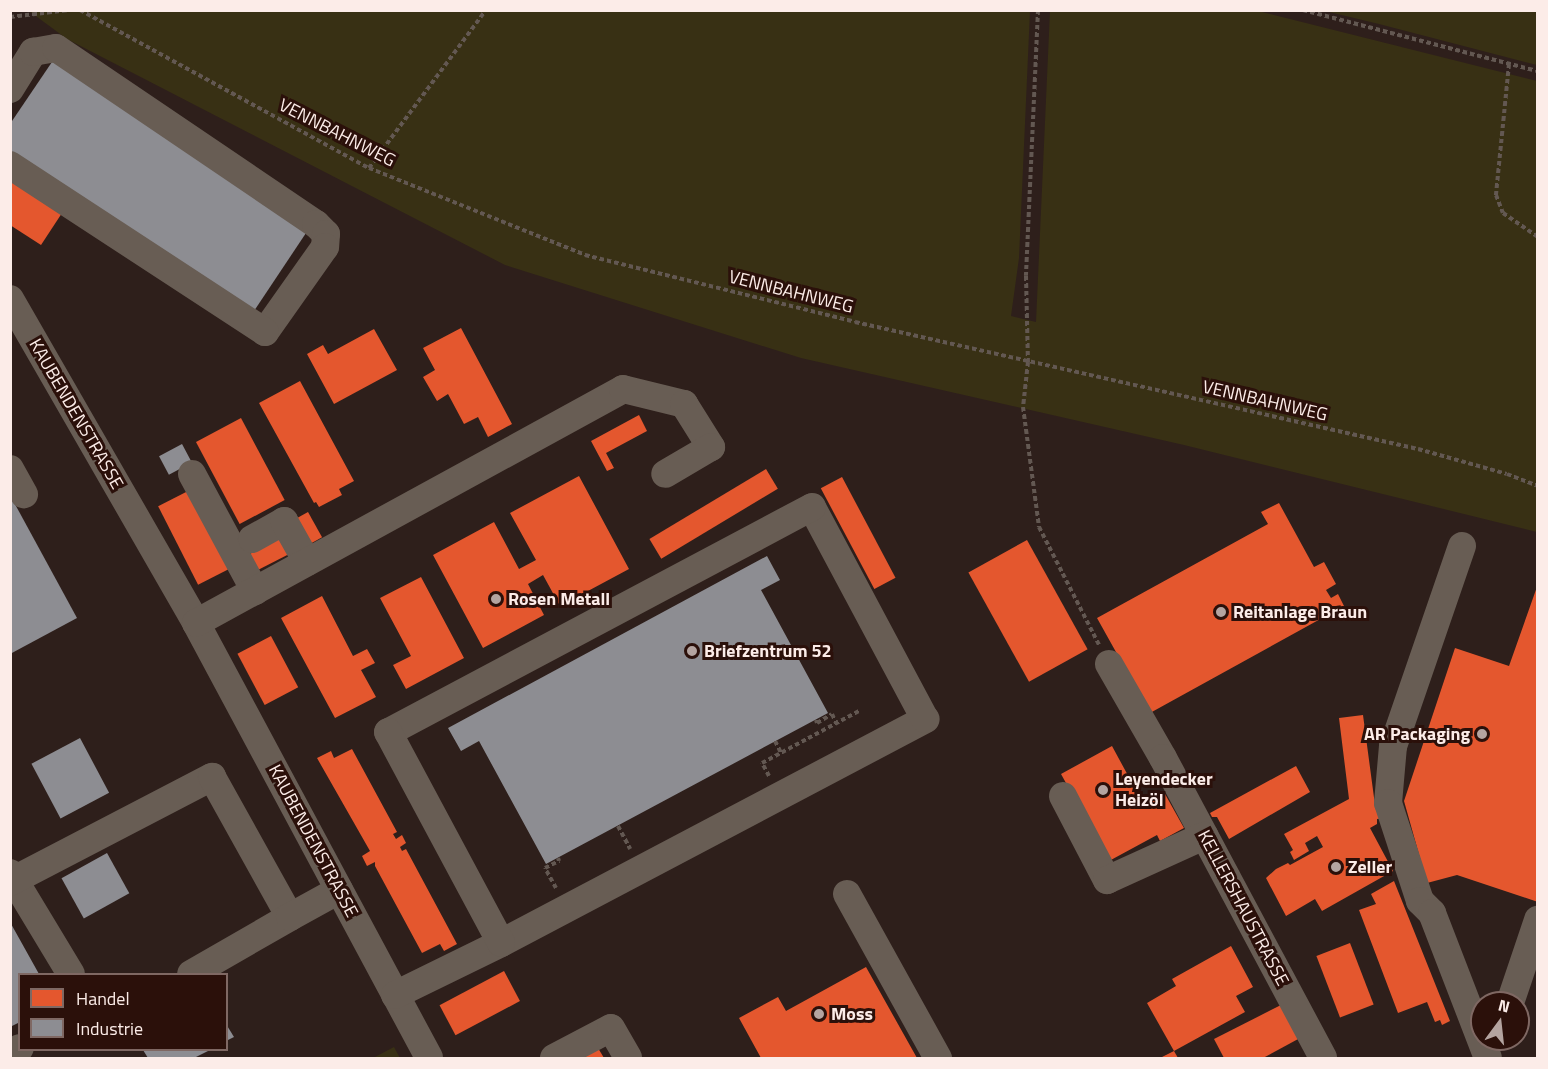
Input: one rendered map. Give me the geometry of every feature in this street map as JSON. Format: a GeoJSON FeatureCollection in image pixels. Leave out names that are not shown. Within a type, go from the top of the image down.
{"type":"FeatureCollection","features":[{"type":"Feature","properties":{"kind":"street"},"geometry":{"type":"LineString","coordinates":[[10,88],[33,52],[56,48],[316,224],[326,234],[325,247],[265,332],[10,165]]}},
{"type":"Feature","properties":{"kind":"street","name":"KAUBENDENSTRASSE"},"geometry":{"type":"LineString","coordinates":[[10,299],[196,622],[429,1059]]}},
{"type":"Feature","properties":{"kind":"street"},"geometry":{"type":"LineString","coordinates":[[196,622],[623,390],[684,404],[711,447],[665,474]]}},
{"type":"Feature","properties":{"kind":"street"},"geometry":{"type":"LineString","coordinates":[[10,469],[24,494]]}},
{"type":"Feature","properties":{"kind":"street"},"geometry":{"type":"LineString","coordinates":[[192,474],[255,591]]}},
{"type":"Feature","properties":{"kind":"street"},"geometry":{"type":"LineString","coordinates":[[395,995],[501,943],[925,719],[812,507],[388,732],[501,943]]}},
{"type":"Feature","properties":{"kind":"street"},"geometry":{"type":"LineString","coordinates":[[252,539],[284,521],[307,562]]}},
{"type":"Feature","properties":{"kind":"street"},"geometry":{"type":"LineString","coordinates":[[1462,546],[1393,746],[1388,802],[1420,902],[1432,913],[1488,1059]]}},
{"type":"Feature","properties":{"kind":"street","name":"KELLERSHAUSTRASSE"},"geometry":{"type":"LineString","coordinates":[[1109,664],[1163,758],[1323,1059]]}},
{"type":"Feature","properties":{"kind":"street"},"geometry":{"type":"LineString","coordinates":[[70,973],[12,878],[212,777],[290,917]]}},
{"type":"Feature","properties":{"kind":"street"},"geometry":{"type":"LineString","coordinates":[[1063,796],[1107,880],[1204,836]]}},
{"type":"Feature","properties":{"kind":"street"},"geometry":{"type":"LineString","coordinates":[[194,973],[339,890]]}},
{"type":"Feature","properties":{"kind":"street"},"geometry":{"type":"LineString","coordinates":[[847,894],[938,1059]]}},
{"type":"Feature","properties":{"kind":"street"},"geometry":{"type":"LineString","coordinates":[[1514,991],[1538,920]]}},
{"type":"Feature","properties":{"kind":"street"},"geometry":{"type":"LineString","coordinates":[[554,1059],[611,1028],[628,1059]]}},
{"type":"Feature","properties":{"kind":"path"},"geometry":{"type":"LineString","coordinates":[[10,17],[69,10]]}},
{"type":"Feature","properties":{"kind":"path","name":"VENNBAHNWEG"},"geometry":{"type":"LineString","coordinates":[[80,10],[369,168],[585,255],[1028,362],[1418,449],[1538,486]]}},
{"type":"Feature","properties":{"kind":"path"},"geometry":{"type":"LineString","coordinates":[[369,168],[486,10]]}},
{"type":"Feature","properties":{"kind":"path"},"geometry":{"type":"LineString","coordinates":[[1038,10],[1026,276],[1028,362],[1023,407],[1039,527],[1109,664]]}},
{"type":"Feature","properties":{"kind":"path"},"geometry":{"type":"LineString","coordinates":[[1303,10],[1538,71]]}},
{"type":"Feature","properties":{"kind":"path"},"geometry":{"type":"LineString","coordinates":[[1509,64],[1496,195],[1503,213],[1538,237]]}},
{"type":"Feature","properties":{"kind":"path"},"geometry":{"type":"LineString","coordinates":[[780,796],[762,763],[859,711]]}},
{"type":"Feature","properties":{"kind":"path"},"geometry":{"type":"LineString","coordinates":[[816,720],[817,723],[832,714],[836,723]]}},
{"type":"Feature","properties":{"kind":"path"},"geometry":{"type":"LineString","coordinates":[[775,741],[781,753]]}},
{"type":"Feature","properties":{"kind":"path"},"geometry":{"type":"LineString","coordinates":[[618,825],[621,831]]}},
{"type":"Feature","properties":{"kind":"path"},"geometry":{"type":"LineString","coordinates":[[558,858],[559,861],[545,868],[567,908]]}},
{"type":"Feature","properties":{"kind":"shaded area"},"geometry":{"type":"Polygon","coordinates":[[[29,11],[1030,11],[1019,258],[1011,316],[1036,322],[1050,11],[1258,11],[1537,81],[1537,532],[1184,445],[801,358],[505,265],[67,39],[29,11]]]}},
{"type":"Feature","properties":{"kind":"shaded area"},"geometry":{"type":"Polygon","coordinates":[[[1325,11],[1537,11],[1537,65],[1379,24],[1325,11]]]}},
{"type":"Feature","properties":{"kind":"shaded area"},"geometry":{"type":"Polygon","coordinates":[[[394,1047],[400,1058],[373,1058],[394,1047]]]}},
{"type":"Feature","properties":{"kind":"building: Handel"},"geometry":{"type":"Polygon","coordinates":[[[10,179],[62,213],[41,245],[10,225],[10,179]]]}},
{"type":"Feature","properties":{"kind":"building: Handel"},"geometry":{"type":"Polygon","coordinates":[[[461,328],[512,424],[488,437],[478,417],[464,424],[448,394],[437,401],[423,377],[435,370],[423,348],[461,328]]]}},
{"type":"Feature","properties":{"kind":"building: Handel"},"geometry":{"type":"Polygon","coordinates":[[[374,329],[397,370],[334,404],[307,354],[323,345],[328,354],[374,329]]]}},
{"type":"Feature","properties":{"kind":"building: Handel"},"geometry":{"type":"Polygon","coordinates":[[[300,381],[354,481],[339,489],[342,495],[319,507],[316,502],[314,503],[259,403],[300,381]]]}},
{"type":"Feature","properties":{"kind":"building: Handel"},"geometry":{"type":"Polygon","coordinates":[[[639,415],[647,431],[606,453],[614,468],[607,471],[591,441],[639,415]]]}},
{"type":"Feature","properties":{"kind":"building: Handel"},"geometry":{"type":"Polygon","coordinates":[[[241,418],[285,500],[240,524],[196,442],[241,418]]]}},
{"type":"Feature","properties":{"kind":"building: Handel"},"geometry":{"type":"Polygon","coordinates":[[[766,469],[778,489],[661,559],[649,539],[766,469]]]}},
{"type":"Feature","properties":{"kind":"building: Handel"},"geometry":{"type":"Polygon","coordinates":[[[579,476],[629,569],[560,606],[543,575],[528,584],[544,615],[483,648],[433,555],[494,522],[519,569],[536,560],[510,513],[579,476]]]}},
{"type":"Feature","properties":{"kind":"building: Handel"},"geometry":{"type":"Polygon","coordinates":[[[842,477],[896,578],[874,589],[821,488],[842,477]]]}},
{"type":"Feature","properties":{"kind":"building: Handel"},"geometry":{"type":"Polygon","coordinates":[[[192,489],[232,567],[198,585],[158,506],[192,489]]]}},
{"type":"Feature","properties":{"kind":"building: Handel","name":"Reitanlage Braun"},"geometry":{"type":"Polygon","coordinates":[[[1279,503],[1314,567],[1324,562],[1336,584],[1326,590],[1331,598],[1338,594],[1344,606],[1150,713],[1097,618],[1268,524],[1261,512],[1279,503]]]}},
{"type":"Feature","properties":{"kind":"building: Handel"},"geometry":{"type":"Polygon","coordinates":[[[308,512],[322,537],[307,546],[293,520],[308,512]]]}},
{"type":"Feature","properties":{"kind":"building: Handel"},"geometry":{"type":"Polygon","coordinates":[[[281,538],[289,554],[254,572],[245,556],[281,538]]]}},
{"type":"Feature","properties":{"kind":"building: Handel"},"geometry":{"type":"Polygon","coordinates":[[[1027,540],[1088,649],[1029,682],[968,572],[1027,540]]]}},
{"type":"Feature","properties":{"kind":"building: Handel"},"geometry":{"type":"Polygon","coordinates":[[[421,577],[464,658],[406,689],[393,665],[411,656],[380,598],[421,577]]]}},
{"type":"Feature","properties":{"kind":"building: Handel","name":"AR Packaging"},"geometry":{"type":"Polygon","coordinates":[[[1538,584],[1538,902],[1457,875],[1427,883],[1404,801],[1455,648],[1509,666],[1538,584]]]}},
{"type":"Feature","properties":{"kind":"building: Handel"},"geometry":{"type":"Polygon","coordinates":[[[322,596],[353,656],[367,649],[375,663],[361,670],[376,697],[335,718],[281,618],[322,596]]]}},
{"type":"Feature","properties":{"kind":"building: Handel"},"geometry":{"type":"Polygon","coordinates":[[[271,636],[298,687],[265,705],[237,654],[271,636]]]}},
{"type":"Feature","properties":{"kind":"building: Handel"},"geometry":{"type":"Polygon","coordinates":[[[1363,715],[1375,805],[1386,818],[1377,819],[1377,824],[1370,828],[1393,871],[1322,911],[1315,899],[1286,916],[1266,878],[1276,869],[1288,863],[1290,865],[1323,847],[1317,836],[1305,843],[1309,851],[1294,860],[1290,852],[1293,850],[1284,834],[1349,799],[1339,718],[1363,715]]]}},
{"type":"Feature","properties":{"kind":"building: Handel","name":"Leyendecker Heizöl"},"geometry":{"type":"Polygon","coordinates":[[[1112,746],[1144,805],[1165,794],[1184,828],[1160,841],[1157,835],[1109,861],[1061,774],[1112,746]]]}},
{"type":"Feature","properties":{"kind":"building: Handel"},"geometry":{"type":"Polygon","coordinates":[[[352,749],[397,832],[393,834],[396,839],[402,835],[406,843],[400,847],[402,851],[406,849],[457,944],[444,951],[440,944],[422,953],[375,866],[375,862],[367,866],[362,856],[370,851],[317,758],[331,751],[334,758],[352,749]]]}},
{"type":"Feature","properties":{"kind":"building: Handel"},"geometry":{"type":"Polygon","coordinates":[[[1296,766],[1310,792],[1229,839],[1217,817],[1212,817],[1210,813],[1296,766]]]}},
{"type":"Feature","properties":{"kind":"building: Handel"},"geometry":{"type":"Polygon","coordinates":[[[1394,881],[1450,1021],[1442,1025],[1440,1020],[1435,1022],[1427,1002],[1398,1013],[1359,910],[1376,904],[1371,894],[1394,881]]]}},
{"type":"Feature","properties":{"kind":"building: Handel"},"geometry":{"type":"Polygon","coordinates":[[[1350,943],[1374,1005],[1340,1018],[1316,956],[1350,943]]]}},
{"type":"Feature","properties":{"kind":"building: Handel"},"geometry":{"type":"Polygon","coordinates":[[[1231,946],[1253,987],[1236,996],[1245,1012],[1174,1051],[1147,1003],[1176,986],[1172,979],[1231,946]]]}},
{"type":"Feature","properties":{"kind":"building: Handel","name":"Moss"},"geometry":{"type":"Polygon","coordinates":[[[866,967],[917,1058],[761,1058],[739,1018],[778,997],[786,1011],[866,967]]]}},
{"type":"Feature","properties":{"kind":"building: Handel"},"geometry":{"type":"Polygon","coordinates":[[[504,971],[520,1001],[456,1035],[440,1005],[504,971]]]}},
{"type":"Feature","properties":{"kind":"building: Handel"},"geometry":{"type":"Polygon","coordinates":[[[1281,1005],[1300,1038],[1263,1058],[1224,1058],[1214,1039],[1281,1005]]]}},
{"type":"Feature","properties":{"kind":"building: Handel"},"geometry":{"type":"Polygon","coordinates":[[[598,1048],[604,1058],[578,1058],[598,1048]]]}},
{"type":"Feature","properties":{"kind":"building: Handel"},"geometry":{"type":"Polygon","coordinates":[[[1174,1051],[1178,1058],[1160,1058],[1174,1051]]]}},
{"type":"Feature","properties":{"kind":"building: Industrie"},"geometry":{"type":"Polygon","coordinates":[[[54,59],[310,227],[250,317],[10,160],[10,124],[54,59]]]}},
{"type":"Feature","properties":{"kind":"building: Industrie"},"geometry":{"type":"Polygon","coordinates":[[[182,444],[192,463],[169,475],[159,456],[182,444]]]}},
{"type":"Feature","properties":{"kind":"building: Industrie"},"geometry":{"type":"Polygon","coordinates":[[[10,495],[77,618],[10,654],[10,495]]]}},
{"type":"Feature","properties":{"kind":"building: Industrie","name":"Briefzentrum 52"},"geometry":{"type":"Polygon","coordinates":[[[767,556],[780,580],[761,590],[828,713],[546,864],[479,741],[461,751],[448,728],[767,556]]]}},
{"type":"Feature","properties":{"kind":"building: Industrie"},"geometry":{"type":"Polygon","coordinates":[[[80,738],[109,793],[61,819],[31,764],[80,738]]]}},
{"type":"Feature","properties":{"kind":"building: Industrie"},"geometry":{"type":"Polygon","coordinates":[[[107,853],[129,893],[84,918],[62,878],[107,853]]]}},
{"type":"Feature","properties":{"kind":"building: Industrie"},"geometry":{"type":"Polygon","coordinates":[[[10,922],[38,973],[18,973],[18,1023],[10,1027],[10,922]]]}},
{"type":"Feature","properties":{"kind":"building: Industrie"},"geometry":{"type":"Polygon","coordinates":[[[228,1027],[234,1037],[228,1040],[228,1027]]]}},
{"type":"Feature","properties":{"kind":"building: Industrie"},"geometry":{"type":"Polygon","coordinates":[[[144,1051],[208,1051],[194,1058],[148,1058],[144,1051]]]}},
{"type":"Feature","properties":{"kind":"place","name":"Rosen Metall"},"geometry":{"type":"Point","coordinates":[496,599]}},
{"type":"Feature","properties":{"kind":"place","name":"Reitanlage Braun"},"geometry":{"type":"Point","coordinates":[1221,612]}},
{"type":"Feature","properties":{"kind":"place","name":"Briefzentrum 52"},"geometry":{"type":"Point","coordinates":[692,651]}},
{"type":"Feature","properties":{"kind":"place","name":"AR Packaging"},"geometry":{"type":"Point","coordinates":[1482,734]}},
{"type":"Feature","properties":{"kind":"place","name":"Leyendecker Heizöl"},"geometry":{"type":"Point","coordinates":[1103,790]}},
{"type":"Feature","properties":{"kind":"place","name":"Zeller"},"geometry":{"type":"Point","coordinates":[1336,867]}},
{"type":"Feature","properties":{"kind":"place","name":"Moss"},"geometry":{"type":"Point","coordinates":[819,1014]}}]}
